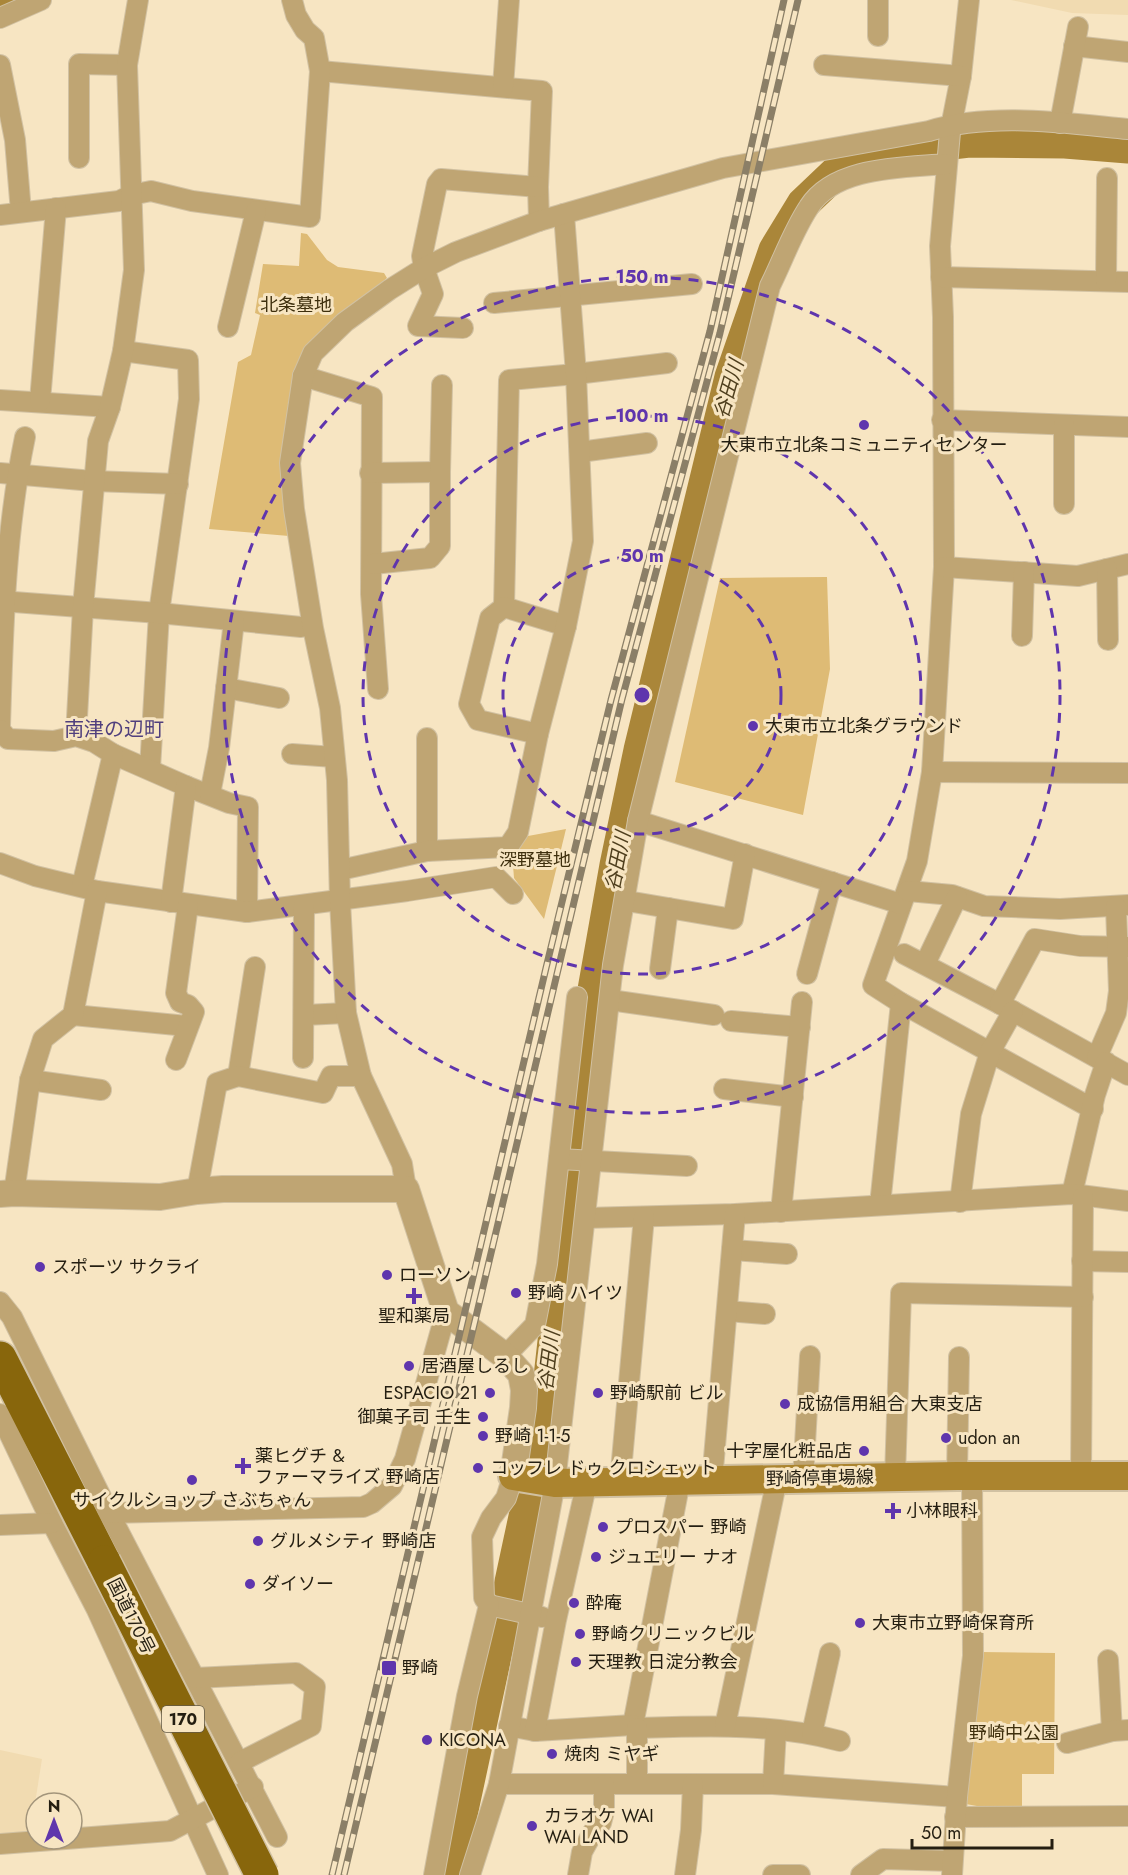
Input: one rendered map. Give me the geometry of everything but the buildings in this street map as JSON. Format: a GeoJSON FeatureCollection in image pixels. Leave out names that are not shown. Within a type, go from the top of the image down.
{"type":"FeatureCollection","features":[{"type":"Feature","properties":{"kind":"highway","name":"国道170号"},"geometry":{"type":"LineString","coordinates":[[0,1358],[262,1875]]}},
{"type":"Feature","properties":{"kind":"main road","name":"野崎停車場線"},"geometry":{"type":"LineString","coordinates":[[535,1479],[620,1482],[964,1476],[1128,1476]]}},
{"type":"Feature","properties":{"kind":"street"},"geometry":{"type":"LineString","coordinates":[[0,18],[40,0]]}},
{"type":"Feature","properties":{"kind":"street"},"geometry":{"type":"LineString","coordinates":[[76,736],[93,481],[98,441],[110,407],[123,351],[134,270],[127,65],[138,0]]}},
{"type":"Feature","properties":{"kind":"street"},"geometry":{"type":"LineString","coordinates":[[0,215],[119,201],[131,195],[151,191],[192,201],[310,217],[320,71],[314,38],[305,30],[296,15],[292,0]]}},
{"type":"Feature","properties":{"kind":"street"},"geometry":{"type":"LineString","coordinates":[[503,87],[508,0]]}},
{"type":"Feature","properties":{"kind":"street"},"geometry":{"type":"LineString","coordinates":[[878,0],[878,36]]}},
{"type":"Feature","properties":{"kind":"street"},"geometry":{"type":"LineString","coordinates":[[969,0],[961,76],[949,142],[940,246],[943,317],[944,567],[932,772],[917,861],[873,985],[901,1003],[1093,1109]]}},
{"type":"Feature","properties":{"kind":"street"},"geometry":{"type":"LineString","coordinates":[[1060,123],[1076,36],[1128,52]]}},
{"type":"Feature","properties":{"kind":"street"},"geometry":{"type":"LineString","coordinates":[[79,158],[79,64],[127,65]]}},
{"type":"Feature","properties":{"kind":"street"},"geometry":{"type":"LineString","coordinates":[[0,65],[8,141],[21,212]]}},
{"type":"Feature","properties":{"kind":"street"},"geometry":{"type":"LineString","coordinates":[[824,65],[961,76]]}},
{"type":"Feature","properties":{"kind":"street"},"geometry":{"type":"LineString","coordinates":[[320,71],[542,91],[539,221]]}},
{"type":"Feature","properties":{"kind":"street"},"geometry":{"type":"LineString","coordinates":[[471,1875],[499,1784],[509,1726],[524,1613],[535,1479],[585,1218],[613,965],[638,821],[770,286],[810,205],[829,187],[858,174],[949,142],[988,122],[1060,123],[1128,129]]}},
{"type":"Feature","properties":{"kind":"street"},"geometry":{"type":"LineString","coordinates":[[109,1513],[363,1507],[372,1503],[392,1486],[405,1460],[446,1312],[406,1189],[402,1164],[361,1076],[346,1013],[337,780],[330,708],[313,628],[294,509],[290,463],[303,376],[313,353],[345,322],[424,268],[456,252],[539,221],[723,168],[929,131],[949,142]]}},
{"type":"Feature","properties":{"kind":"street"},"geometry":{"type":"LineString","coordinates":[[1106,281],[1107,178]]}},
{"type":"Feature","properties":{"kind":"street"},"geometry":{"type":"LineString","coordinates":[[463,328],[418,326],[433,294],[422,256],[437,184],[441,179],[538,187]]}},
{"type":"Feature","properties":{"kind":"street"},"geometry":{"type":"LineString","coordinates":[[40,401],[56,208]]}},
{"type":"Feature","properties":{"kind":"street"},"geometry":{"type":"LineString","coordinates":[[228,327],[256,211]]}},
{"type":"Feature","properties":{"kind":"street"},"geometry":{"type":"LineString","coordinates":[[340,870],[427,851],[508,847],[518,832],[538,734],[566,626],[583,541],[576,374],[564,214]]}},
{"type":"Feature","properties":{"kind":"street"},"geometry":{"type":"LineString","coordinates":[[941,277],[1128,282]]}},
{"type":"Feature","properties":{"kind":"street"},"geometry":{"type":"LineString","coordinates":[[494,303],[692,284]]}},
{"type":"Feature","properties":{"kind":"street"},"geometry":{"type":"LineString","coordinates":[[123,351],[188,360],[189,399],[159,613],[150,769]]}},
{"type":"Feature","properties":{"kind":"street"},"geometry":{"type":"LineString","coordinates":[[504,607],[510,380],[666,363]]}},
{"type":"Feature","properties":{"kind":"street"},"geometry":{"type":"LineString","coordinates":[[303,376],[372,397],[370,473],[373,564],[371,594],[378,689]]}},
{"type":"Feature","properties":{"kind":"street"},"geometry":{"type":"LineString","coordinates":[[373,564],[430,558],[440,546],[442,385]]}},
{"type":"Feature","properties":{"kind":"street"},"geometry":{"type":"LineString","coordinates":[[0,400],[110,407]]}},
{"type":"Feature","properties":{"kind":"street"},"geometry":{"type":"LineString","coordinates":[[942,420],[1128,426]]}},
{"type":"Feature","properties":{"kind":"street"},"geometry":{"type":"LineString","coordinates":[[1064,425],[1064,504]]}},
{"type":"Feature","properties":{"kind":"street"},"geometry":{"type":"LineString","coordinates":[[25,437],[9,473],[2,601],[0,728],[8,739],[23,741],[54,741],[76,736],[94,742],[113,754],[186,786],[229,803],[248,807],[247,912]]}},
{"type":"Feature","properties":{"kind":"street"},"geometry":{"type":"LineString","coordinates":[[580,452],[647,443]]}},
{"type":"Feature","properties":{"kind":"street"},"geometry":{"type":"LineString","coordinates":[[370,473],[440,472]]}},
{"type":"Feature","properties":{"kind":"street"},"geometry":{"type":"LineString","coordinates":[[9,473],[93,481],[178,484]]}},
{"type":"Feature","properties":{"kind":"street"},"geometry":{"type":"LineString","coordinates":[[944,567],[1078,576],[1128,564]]}},
{"type":"Feature","properties":{"kind":"street"},"geometry":{"type":"LineString","coordinates":[[1107,569],[1108,640]]}},
{"type":"Feature","properties":{"kind":"street"},"geometry":{"type":"LineString","coordinates":[[1022,636],[1024,572]]}},
{"type":"Feature","properties":{"kind":"street"},"geometry":{"type":"LineString","coordinates":[[2,601],[301,627]]}},
{"type":"Feature","properties":{"kind":"street"},"geometry":{"type":"LineString","coordinates":[[504,607],[566,626]]}},
{"type":"Feature","properties":{"kind":"street"},"geometry":{"type":"LineString","coordinates":[[504,607],[490,618],[469,704],[478,720],[538,734]]}},
{"type":"Feature","properties":{"kind":"street"},"geometry":{"type":"LineString","coordinates":[[210,794],[219,748],[234,621]]}},
{"type":"Feature","properties":{"kind":"street"},"geometry":{"type":"LineString","coordinates":[[226,688],[279,698]]}},
{"type":"Feature","properties":{"kind":"street"},"geometry":{"type":"LineString","coordinates":[[427,738],[427,851]]}},
{"type":"Feature","properties":{"kind":"street"},"geometry":{"type":"LineString","coordinates":[[113,754],[89,889],[73,1015],[43,1039],[30,1080],[7,1193],[160,1197],[197,1191],[406,1189]]}},
{"type":"Feature","properties":{"kind":"street"},"geometry":{"type":"LineString","coordinates":[[292,754],[334,757]]}},
{"type":"Feature","properties":{"kind":"street"},"geometry":{"type":"LineString","coordinates":[[932,772],[1128,773]]}},
{"type":"Feature","properties":{"kind":"street"},"geometry":{"type":"LineString","coordinates":[[176,1060],[194,1012],[188,1005],[180,1002],[176,993],[186,786]]}},
{"type":"Feature","properties":{"kind":"street"},"geometry":{"type":"LineString","coordinates":[[638,821],[832,882],[904,897],[957,897],[984,906],[1060,909],[1122,906],[1124,991],[1102,1060],[1078,1196],[1083,1296],[1081,1476]]}},
{"type":"Feature","properties":{"kind":"street"},"geometry":{"type":"LineString","coordinates":[[633,902],[733,919],[745,854]]}},
{"type":"Feature","properties":{"kind":"street"},"geometry":{"type":"LineString","coordinates":[[401,858],[407,891]]}},
{"type":"Feature","properties":{"kind":"street"},"geometry":{"type":"LineString","coordinates":[[0,863],[35,876],[89,889],[247,912],[340,901],[496,877],[513,894]]}},
{"type":"Feature","properties":{"kind":"street"},"geometry":{"type":"LineString","coordinates":[[807,974],[832,882]]}},
{"type":"Feature","properties":{"kind":"street"},"geometry":{"type":"LineString","coordinates":[[925,964],[957,897]]}},
{"type":"Feature","properties":{"kind":"street"},"geometry":{"type":"LineString","coordinates":[[303,1058],[304,906]]}},
{"type":"Feature","properties":{"kind":"street"},"geometry":{"type":"LineString","coordinates":[[660,969],[668,908]]}},
{"type":"Feature","properties":{"kind":"street"},"geometry":{"type":"LineString","coordinates":[[960,1202],[971,1114],[1006,1007],[1035,939],[1080,946],[1123,948]]}},
{"type":"Feature","properties":{"kind":"street"},"geometry":{"type":"LineString","coordinates":[[904,954],[1006,1007],[1128,1075]]}},
{"type":"Feature","properties":{"kind":"street"},"geometry":{"type":"LineString","coordinates":[[238,1076],[255,967]]}},
{"type":"Feature","properties":{"kind":"street"},"geometry":{"type":"LineString","coordinates":[[505,1356],[534,1325],[547,1264],[577,997]]}},
{"type":"Feature","properties":{"kind":"street"},"geometry":{"type":"LineString","coordinates":[[610,1000],[723,1018],[800,1027]]}},
{"type":"Feature","properties":{"kind":"street"},"geometry":{"type":"LineString","coordinates":[[781,1212],[802,1002]]}},
{"type":"Feature","properties":{"kind":"street"},"geometry":{"type":"LineString","coordinates":[[880,1205],[901,1003]]}},
{"type":"Feature","properties":{"kind":"street"},"geometry":{"type":"LineString","coordinates":[[305,1015],[346,1013]]}},
{"type":"Feature","properties":{"kind":"street"},"geometry":{"type":"LineString","coordinates":[[73,1015],[187,1026]]}},
{"type":"Feature","properties":{"kind":"street"},"geometry":{"type":"LineString","coordinates":[[197,1191],[217,1083],[238,1076],[323,1093],[331,1076],[361,1076]]}},
{"type":"Feature","properties":{"kind":"street"},"geometry":{"type":"LineString","coordinates":[[30,1080],[101,1090]]}},
{"type":"Feature","properties":{"kind":"street"},"geometry":{"type":"LineString","coordinates":[[724,1089],[793,1097]]}},
{"type":"Feature","properties":{"kind":"street"},"geometry":{"type":"LineString","coordinates":[[559,1159],[687,1166]]}},
{"type":"Feature","properties":{"kind":"street"},"geometry":{"type":"LineString","coordinates":[[585,1218],[781,1212],[1078,1196],[1128,1201]]}},
{"type":"Feature","properties":{"kind":"street"},"geometry":{"type":"LineString","coordinates":[[712,1480],[735,1214]]}},
{"type":"Feature","properties":{"kind":"street"},"geometry":{"type":"LineString","coordinates":[[620,1482],[644,1217]]}},
{"type":"Feature","properties":{"kind":"street"},"geometry":{"type":"LineString","coordinates":[[732,1250],[787,1254]]}},
{"type":"Feature","properties":{"kind":"street"},"geometry":{"type":"LineString","coordinates":[[1082,1261],[1128,1262]]}},
{"type":"Feature","properties":{"kind":"street"},"geometry":{"type":"LineString","coordinates":[[895,1477],[901,1293],[1083,1296]]}},
{"type":"Feature","properties":{"kind":"street"},"geometry":{"type":"LineString","coordinates":[[0,1302],[12,1317],[109,1513],[277,1837]]}},
{"type":"Feature","properties":{"kind":"street"},"geometry":{"type":"LineString","coordinates":[[726,1311],[765,1314]]}},
{"type":"Feature","properties":{"kind":"street"},"geometry":{"type":"LineString","coordinates":[[446,1312],[505,1356],[521,1374],[524,1390],[520,1434],[535,1479]]}},
{"type":"Feature","properties":{"kind":"street"},"geometry":{"type":"LineString","coordinates":[[726,1726],[790,1479],[810,1356]]}},
{"type":"Feature","properties":{"kind":"street"},"geometry":{"type":"LineString","coordinates":[[861,1875],[883,1859],[952,1868],[956,1807],[973,1656],[959,1356]]}},
{"type":"Feature","properties":{"kind":"street"},"geometry":{"type":"LineString","coordinates":[[0,1414],[52,1524],[97,1610],[218,1875]]}},
{"type":"Feature","properties":{"kind":"street"},"geometry":{"type":"LineString","coordinates":[[535,1479],[506,1498],[491,1518],[482,1537],[484,1598],[493,1606],[556,1620]]}},
{"type":"Feature","properties":{"kind":"street"},"geometry":{"type":"LineString","coordinates":[[637,1784],[635,1727],[680,1481]]}},
{"type":"Feature","properties":{"kind":"street"},"geometry":{"type":"LineString","coordinates":[[535,1731],[556,1620],[587,1482]]}},
{"type":"Feature","properties":{"kind":"street"},"geometry":{"type":"LineString","coordinates":[[0,1525],[52,1524]]}},
{"type":"Feature","properties":{"kind":"street"},"geometry":{"type":"LineString","coordinates":[[434,1875],[467,1696],[493,1606]]}},
{"type":"Feature","properties":{"kind":"street"},"geometry":{"type":"LineString","coordinates":[[812,1733],[830,1653]]}},
{"type":"Feature","properties":{"kind":"street"},"geometry":{"type":"LineString","coordinates":[[1066,1743],[1120,1731],[1108,1660]]}},
{"type":"Feature","properties":{"kind":"street"},"geometry":{"type":"LineString","coordinates":[[195,1678],[296,1673],[315,1687],[311,1726],[240,1762]]}},
{"type":"Feature","properties":{"kind":"street"},"geometry":{"type":"LineString","coordinates":[[509,1726],[535,1731],[726,1726],[812,1733],[840,1741]]}},
{"type":"Feature","properties":{"kind":"street"},"geometry":{"type":"LineString","coordinates":[[774,1784],[776,1730]]}},
{"type":"Feature","properties":{"kind":"street"},"geometry":{"type":"LineString","coordinates":[[499,1784],[774,1784],[956,1807],[1128,1816]]}},
{"type":"Feature","properties":{"kind":"street"},"geometry":{"type":"LineString","coordinates":[[685,1875],[693,1784]]}},
{"type":"Feature","properties":{"kind":"street"},"geometry":{"type":"LineString","coordinates":[[578,1875],[582,1852],[601,1823],[604,1811],[604,1785]]}},
{"type":"Feature","properties":{"kind":"street"},"geometry":{"type":"LineString","coordinates":[[0,1844],[170,1831],[253,1787]]}},
{"type":"Feature","properties":{"kind":"street"},"geometry":{"type":"LineString","coordinates":[[773,1875],[800,1875]]}},
{"type":"Feature","properties":{"kind":"shaded area"},"geometry":{"type":"Polygon","coordinates":[[[1011,0],[1128,0],[1128,15],[1072,13],[1011,0]]]}},
{"type":"Feature","properties":{"kind":"shaded area"},"geometry":{"type":"Polygon","coordinates":[[[0,1750],[42,1759],[37,1791],[24,1791],[24,1835],[0,1836],[0,1750]]]}},
{"type":"Feature","properties":{"kind":"green space","name":"北条墓地"},"geometry":{"type":"Polygon","coordinates":[[[301,233],[307,234],[327,260],[338,267],[384,273],[387,278],[318,336],[289,536],[209,529],[238,362],[251,355],[260,315],[255,313],[263,264],[299,266],[301,233]]]}},
{"type":"Feature","properties":{"kind":"green space","name":"大東市立北条グラウンド"},"geometry":{"type":"Polygon","coordinates":[[[827,577],[830,669],[803,815],[675,782],[720,578],[827,577]]]}},
{"type":"Feature","properties":{"kind":"green space","name":"深野墓地"},"geometry":{"type":"Polygon","coordinates":[[[566,829],[544,919],[514,878],[512,852],[528,836],[566,829]]]}},
{"type":"Feature","properties":{"kind":"green space","name":"野崎中公園"},"geometry":{"type":"Polygon","coordinates":[[[981,1652],[1055,1653],[1054,1774],[1022,1774],[1022,1810],[993,1809],[966,1804],[981,1652]]]}},
{"type":"Feature","properties":{"kind":"waterway"},"geometry":{"type":"LineString","coordinates":[[0,3],[6,0]]}},
{"type":"Feature","properties":{"kind":"waterway","name":"谷田川"},"geometry":{"type":"LineString","coordinates":[[448,1875],[537,1461],[550,1377],[592,1001],[616,865],[640,750],[731,377],[775,250],[803,204],[843,166],[917,147],[969,141],[1065,142],[1128,147]]}},
{"type":"Feature","properties":{"kind":"railway"},"geometry":{"type":"LineString","coordinates":[[332,1875],[611,700],[710,331],[784,0]]}},
{"type":"Feature","properties":{"kind":"railway"},"geometry":{"type":"LineString","coordinates":[[344,1875],[622,699],[720,333],[798,0]]}},
{"type":"Feature","properties":{"kind":"place","name":"大東市立北条コミュニティセンター"},"geometry":{"type":"Point","coordinates":[864,425]}},
{"type":"Feature","properties":{"kind":"place","name":"大東市立北条グラウンド"},"geometry":{"type":"Point","coordinates":[753,726]}},
{"type":"Feature","properties":{"kind":"place","name":"スポーツ サクライ"},"geometry":{"type":"Point","coordinates":[40,1267]}},
{"type":"Feature","properties":{"kind":"place","name":"ローソン"},"geometry":{"type":"Point","coordinates":[387,1275]}},
{"type":"Feature","properties":{"kind":"place","name":"野崎 ハイツ"},"geometry":{"type":"Point","coordinates":[516,1293]}},
{"type":"Feature","properties":{"kind":"place","name":"聖和薬局"},"geometry":{"type":"Point","coordinates":[414,1296]}},
{"type":"Feature","properties":{"kind":"place","name":"居酒屋しるし"},"geometry":{"type":"Point","coordinates":[409,1366]}},
{"type":"Feature","properties":{"kind":"place","name":"ESPACIO 21"},"geometry":{"type":"Point","coordinates":[490,1393]}},
{"type":"Feature","properties":{"kind":"place","name":"野崎駅前 ビル"},"geometry":{"type":"Point","coordinates":[598,1393]}},
{"type":"Feature","properties":{"kind":"place","name":"成協信用組合 大東支店"},"geometry":{"type":"Point","coordinates":[785,1404]}},
{"type":"Feature","properties":{"kind":"place","name":"御菓子司 壬生"},"geometry":{"type":"Point","coordinates":[483,1417]}},
{"type":"Feature","properties":{"kind":"place","name":"野崎 1-1-5"},"geometry":{"type":"Point","coordinates":[483,1436]}},
{"type":"Feature","properties":{"kind":"place","name":"udon an"},"geometry":{"type":"Point","coordinates":[946,1438]}},
{"type":"Feature","properties":{"kind":"place","name":"十字屋化粧品店"},"geometry":{"type":"Point","coordinates":[864,1451]}},
{"type":"Feature","properties":{"kind":"place","name":"薬ヒグチ & ファーマライズ 野崎店"},"geometry":{"type":"Point","coordinates":[243,1466]}},
{"type":"Feature","properties":{"kind":"place","name":"コッフレ ドゥ クロシェット"},"geometry":{"type":"Point","coordinates":[478,1468]}},
{"type":"Feature","properties":{"kind":"place","name":"サイクルショップ さぶちゃん"},"geometry":{"type":"Point","coordinates":[192,1480]}},
{"type":"Feature","properties":{"kind":"place","name":"小林眼科"},"geometry":{"type":"Point","coordinates":[893,1511]}},
{"type":"Feature","properties":{"kind":"place","name":"プロスパー 野崎"},"geometry":{"type":"Point","coordinates":[603,1527]}},
{"type":"Feature","properties":{"kind":"place","name":"グルメシティ 野崎店"},"geometry":{"type":"Point","coordinates":[258,1541]}},
{"type":"Feature","properties":{"kind":"place","name":"ジュエリー ナオ"},"geometry":{"type":"Point","coordinates":[596,1557]}},
{"type":"Feature","properties":{"kind":"place","name":"ダイソー"},"geometry":{"type":"Point","coordinates":[250,1584]}},
{"type":"Feature","properties":{"kind":"place","name":"酔庵"},"geometry":{"type":"Point","coordinates":[574,1603]}},
{"type":"Feature","properties":{"kind":"place","name":"大東市立野崎保育所"},"geometry":{"type":"Point","coordinates":[860,1623]}},
{"type":"Feature","properties":{"kind":"place","name":"野崎クリニックビル"},"geometry":{"type":"Point","coordinates":[580,1634]}},
{"type":"Feature","properties":{"kind":"place","name":"天理教 日淀分教会"},"geometry":{"type":"Point","coordinates":[576,1662]}},
{"type":"Feature","properties":{"kind":"place","name":"野崎"},"geometry":{"type":"Point","coordinates":[389,1668]}},
{"type":"Feature","properties":{"kind":"place","name":"KICONA"},"geometry":{"type":"Point","coordinates":[427,1740]}},
{"type":"Feature","properties":{"kind":"place","name":"焼肉 ミヤギ"},"geometry":{"type":"Point","coordinates":[552,1754]}},
{"type":"Feature","properties":{"kind":"place","name":"カラオケ WAI WAI LAND"},"geometry":{"type":"Point","coordinates":[532,1826]}},
{"type":"Feature","properties":{"kind":"district","name":"南津の辺町"},"geometry":{"type":"Point","coordinates":[114,729]}}]}
